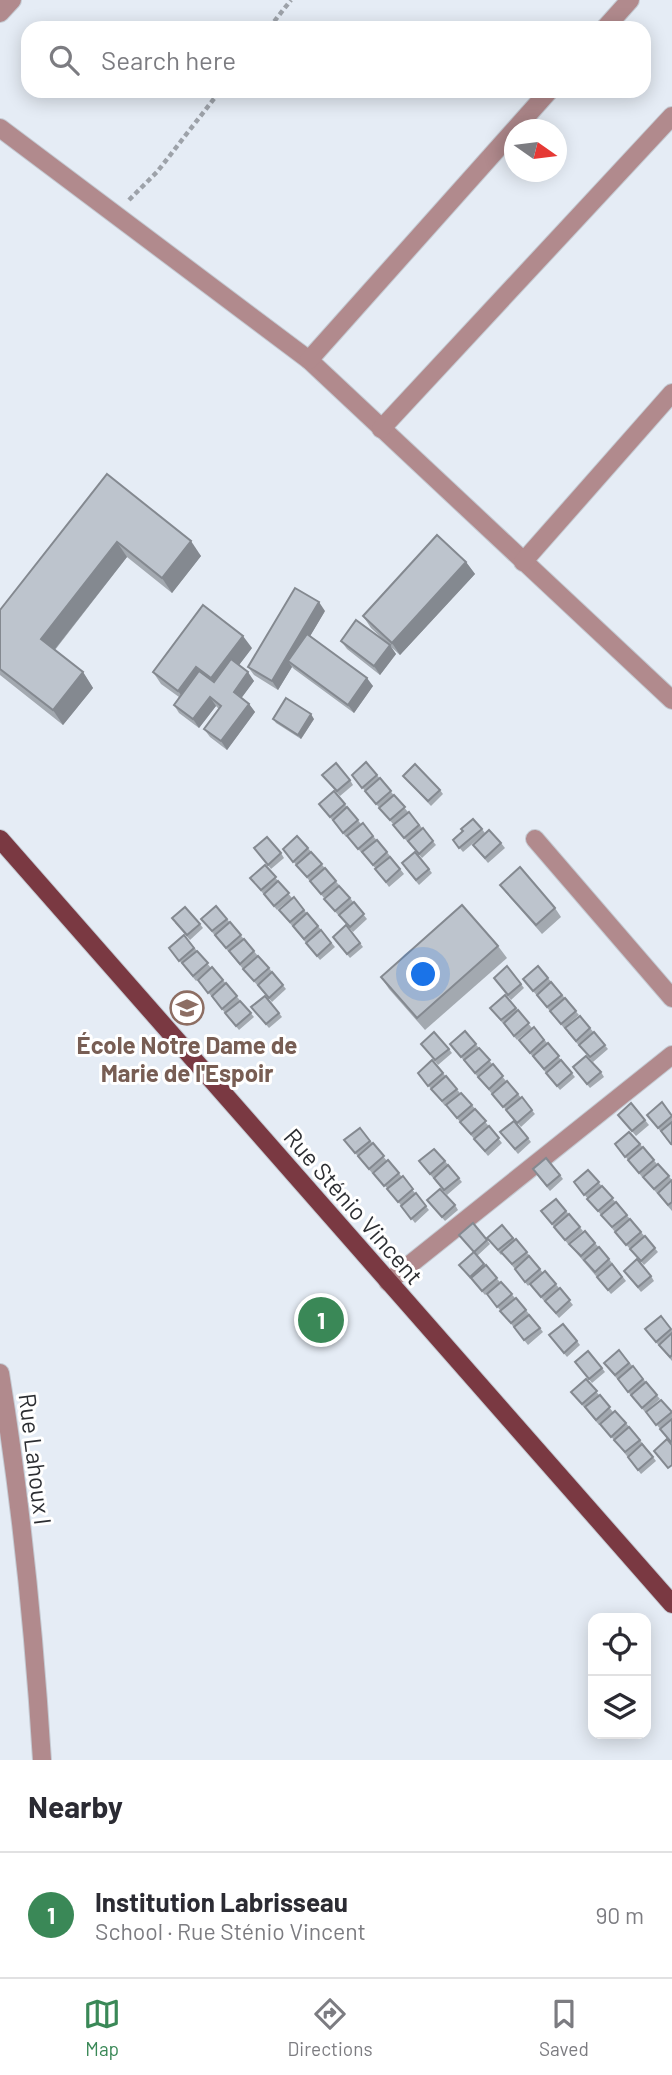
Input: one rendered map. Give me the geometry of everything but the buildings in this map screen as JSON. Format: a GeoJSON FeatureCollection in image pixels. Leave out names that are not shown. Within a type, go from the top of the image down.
{"type":"FeatureCollection","features":[{"type":"Feature","properties":{"kind":"main road","name":"Rue Sténio Vincent"},"geometry":{"type":"LineString","coordinates":[[1,842],[672,1604]]}},
{"type":"Feature","properties":{"kind":"street"},"geometry":{"type":"LineString","coordinates":[[0,13],[12,0]]}},
{"type":"Feature","properties":{"kind":"street"},"geometry":{"type":"LineString","coordinates":[[612,21],[631,0]]}},
{"type":"Feature","properties":{"kind":"street"},"geometry":{"type":"LineString","coordinates":[[309,360],[543,98]]}},
{"type":"Feature","properties":{"kind":"street"},"geometry":{"type":"LineString","coordinates":[[381,429],[672,116]]}},
{"type":"Feature","properties":{"kind":"street"},"geometry":{"type":"LineString","coordinates":[[0,128],[309,360],[672,700]]}},
{"type":"Feature","properties":{"kind":"street"},"geometry":{"type":"LineString","coordinates":[[523,562],[672,393]]}},
{"type":"Feature","properties":{"kind":"street"},"geometry":{"type":"LineString","coordinates":[[535,839],[672,998]]}},
{"type":"Feature","properties":{"kind":"street"},"geometry":{"type":"LineString","coordinates":[[388,1282],[672,1055]]}},
{"type":"Feature","properties":{"kind":"street","name":"Rue Lahoux I"},"geometry":{"type":"LineString","coordinates":[[0,1373],[19,1508],[42,1760]]}},
{"type":"Feature","properties":{"kind":"path"},"geometry":{"type":"LineString","coordinates":[[274,21],[291,0]]}},
{"type":"Feature","properties":{"kind":"path"},"geometry":{"type":"LineString","coordinates":[[115,214],[157,172],[215,98]]}},
{"type":"Feature","properties":{"kind":"place","name":"École Notre Dame de Marie de l'Espoir"},"geometry":{"type":"Point","coordinates":[187,1008]}},
{"type":"Feature","properties":{"kind":"place","name":"Institution Labrisseau"},"geometry":{"type":"Point","coordinates":[321,1320]}}]}
